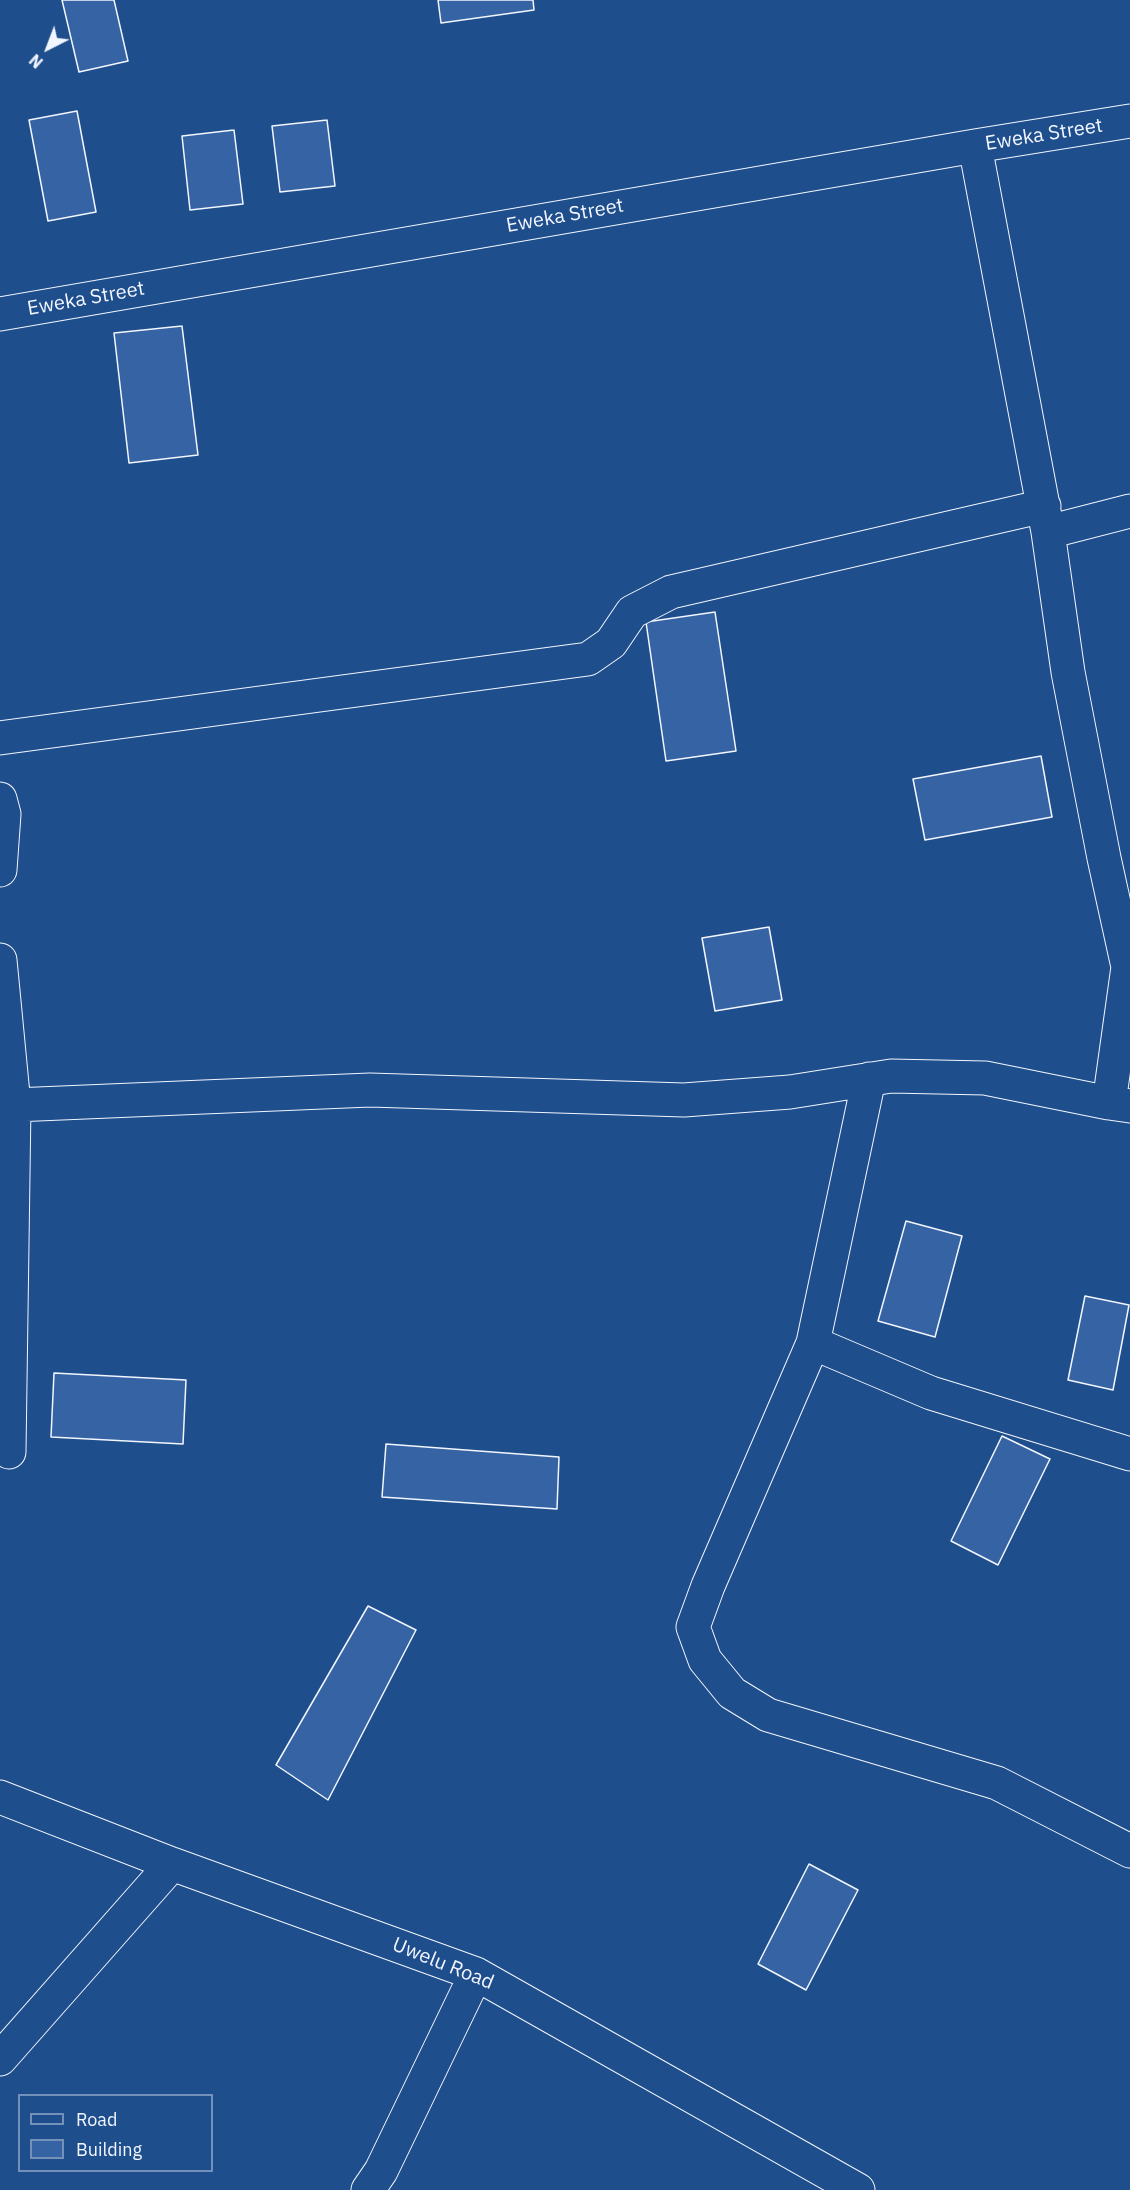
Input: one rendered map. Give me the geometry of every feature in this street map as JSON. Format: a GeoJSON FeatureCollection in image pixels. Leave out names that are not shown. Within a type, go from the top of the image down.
{"type":"FeatureCollection","features":[{"type":"Feature","properties":{"kind":"street","name":"Eweka Street"},"geometry":{"type":"LineString","coordinates":[[0,314],[1130,121]]}},
{"type":"Feature","properties":{"kind":"street"},"geometry":{"type":"LineString","coordinates":[[7,1106],[370,1090],[684,1100],[790,1092],[891,1076],[986,1078],[1119,1105],[1128,966],[1104,858],[1068,672],[1046,519],[975,146]]}},
{"type":"Feature","properties":{"kind":"street"},"geometry":{"type":"LineString","coordinates":[[0,738],[588,659],[611,643],[632,612],[671,592],[1046,519],[1130,511]]}},
{"type":"Feature","properties":{"kind":"street"},"geometry":{"type":"LineString","coordinates":[[0,799],[4,814],[0,870]]}},
{"type":"Feature","properties":{"kind":"street"},"geometry":{"type":"LineString","coordinates":[[0,960],[7,1106],[9,1452]]}},
{"type":"Feature","properties":{"kind":"street"},"geometry":{"type":"LineString","coordinates":[[869,1079],[813,1342],[708,1586],[693,1627],[705,1660],[732,1694],[768,1715],[997,1783],[1130,1851]]}},
{"type":"Feature","properties":{"kind":"street"},"geometry":{"type":"LineString","coordinates":[[813,1342],[931,1393],[1130,1454]]}},
{"type":"Feature","properties":{"kind":"street","name":"Uwelu Road"},"geometry":{"type":"LineString","coordinates":[[0,1797],[172,1864],[476,1974],[858,2190]]}},
{"type":"Feature","properties":{"kind":"street"},"geometry":{"type":"LineString","coordinates":[[0,2059],[172,1864]]}},
{"type":"Feature","properties":{"kind":"street"},"geometry":{"type":"LineString","coordinates":[[368,2190],[381,2171],[476,1974]]}},
{"type":"Feature","properties":{"kind":"building"},"geometry":{"type":"Polygon","coordinates":[[[62,0],[114,0],[128,61],[79,72],[62,0]]]}},
{"type":"Feature","properties":{"kind":"building"},"geometry":{"type":"Polygon","coordinates":[[[438,0],[533,0],[534,10],[441,23],[438,0]]]}},
{"type":"Feature","properties":{"kind":"building"},"geometry":{"type":"Polygon","coordinates":[[[77,111],[96,212],[48,221],[29,120],[77,111]]]}},
{"type":"Feature","properties":{"kind":"building"},"geometry":{"type":"Polygon","coordinates":[[[327,120],[335,186],[280,192],[272,126],[327,120]]]}},
{"type":"Feature","properties":{"kind":"building"},"geometry":{"type":"Polygon","coordinates":[[[234,130],[243,204],[190,210],[182,136],[234,130]]]}},
{"type":"Feature","properties":{"kind":"building"},"geometry":{"type":"Polygon","coordinates":[[[182,326],[198,455],[129,463],[114,333],[182,326]]]}},
{"type":"Feature","properties":{"kind":"building"},"geometry":{"type":"Polygon","coordinates":[[[715,612],[736,751],[666,761],[646,622],[715,612]]]}},
{"type":"Feature","properties":{"kind":"building"},"geometry":{"type":"Polygon","coordinates":[[[1041,756],[1052,817],[925,840],[913,779],[1041,756]]]}},
{"type":"Feature","properties":{"kind":"building"},"geometry":{"type":"Polygon","coordinates":[[[769,927],[782,1000],[715,1011],[702,938],[769,927]]]}},
{"type":"Feature","properties":{"kind":"building"},"geometry":{"type":"Polygon","coordinates":[[[906,1221],[962,1236],[935,1337],[878,1321],[906,1221]]]}},
{"type":"Feature","properties":{"kind":"building"},"geometry":{"type":"Polygon","coordinates":[[[1085,1296],[1129,1305],[1113,1390],[1068,1380],[1085,1296]]]}},
{"type":"Feature","properties":{"kind":"building"},"geometry":{"type":"Polygon","coordinates":[[[54,1373],[186,1380],[183,1444],[51,1437],[54,1373]]]}},
{"type":"Feature","properties":{"kind":"building"},"geometry":{"type":"Polygon","coordinates":[[[1002,1436],[1050,1459],[998,1565],[951,1541],[1002,1436]]]}},
{"type":"Feature","properties":{"kind":"building"},"geometry":{"type":"Polygon","coordinates":[[[386,1444],[559,1457],[557,1509],[382,1497],[386,1444]]]}},
{"type":"Feature","properties":{"kind":"building"},"geometry":{"type":"Polygon","coordinates":[[[368,1606],[416,1630],[328,1800],[276,1765],[368,1606]]]}},
{"type":"Feature","properties":{"kind":"building"},"geometry":{"type":"Polygon","coordinates":[[[809,1864],[858,1890],[806,1990],[758,1964],[809,1864]]]}}]}
